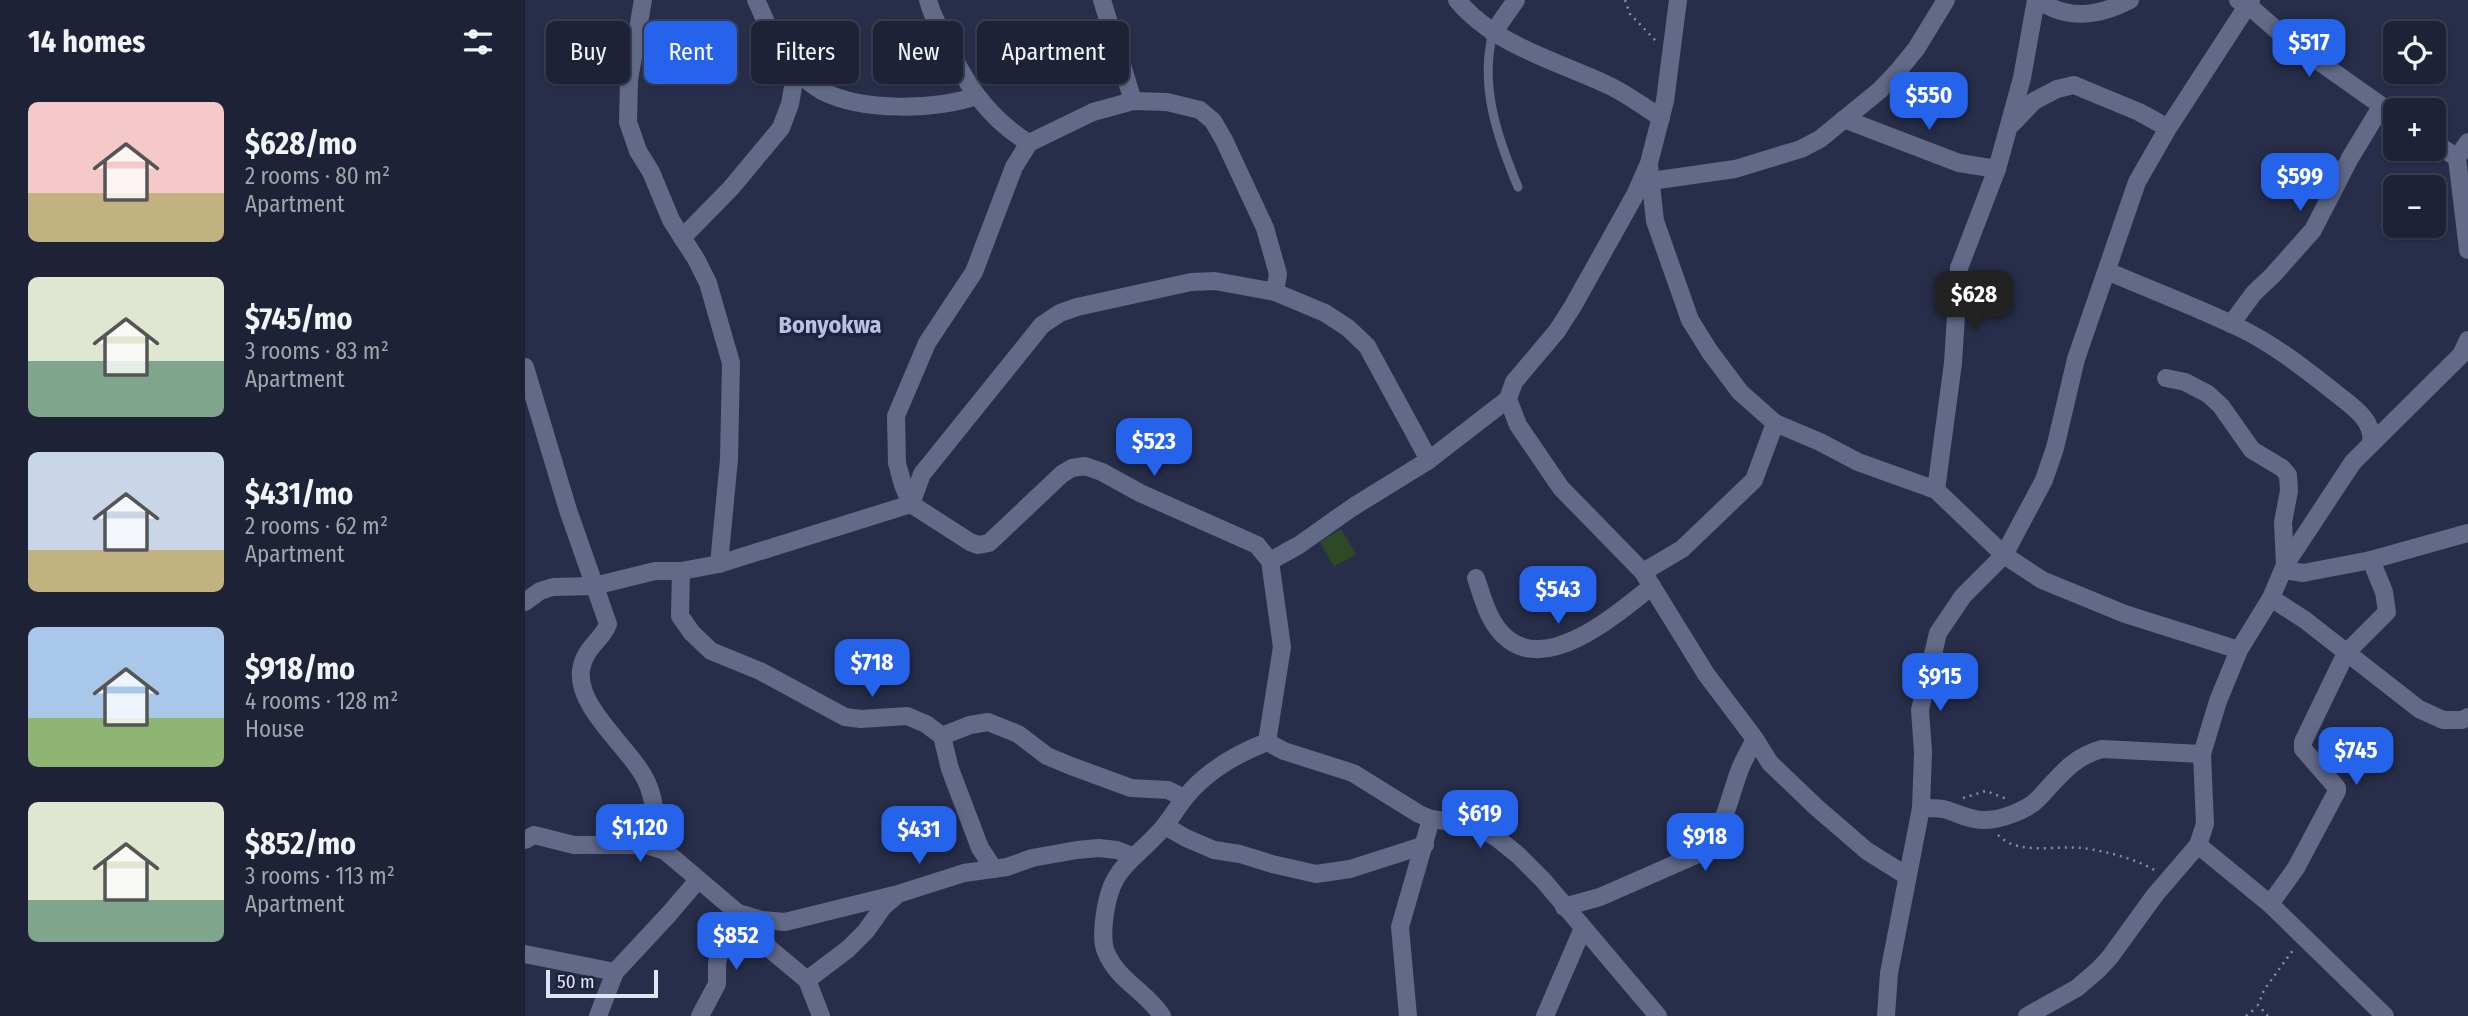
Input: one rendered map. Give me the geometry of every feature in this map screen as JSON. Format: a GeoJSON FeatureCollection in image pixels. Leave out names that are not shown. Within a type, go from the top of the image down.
{"type":"FeatureCollection","features":[{"type":"Feature","properties":{"kind":"street"},"geometry":{"type":"LineString","coordinates":[[643,0],[629,80],[628,122],[638,151],[708,283],[731,363],[729,459],[719,564]]}},
{"type":"Feature","properties":{"kind":"street"},"geometry":{"type":"LineString","coordinates":[[757,0],[767,21]]}},
{"type":"Feature","properties":{"kind":"street"},"geometry":{"type":"LineString","coordinates":[[928,0],[955,62],[977,96],[1011,133],[1029,143]]}},
{"type":"Feature","properties":{"kind":"street"},"geometry":{"type":"LineString","coordinates":[[1102,0],[1133,101]]}},
{"type":"Feature","properties":{"kind":"street"},"geometry":{"type":"LineString","coordinates":[[1457,0],[1472,18],[1493,33],[1612,87],[1661,118]]}},
{"type":"Feature","properties":{"kind":"street"},"geometry":{"type":"LineString","coordinates":[[1493,33],[1516,0]]}},
{"type":"Feature","properties":{"kind":"street"},"geometry":{"type":"LineString","coordinates":[[1678,0],[1661,118],[1650,172],[1655,221],[1690,320],[1740,392],[1775,423],[1858,462],[1935,490],[2004,555],[2042,580],[2125,614],[2239,650]]}},
{"type":"Feature","properties":{"kind":"street"},"geometry":{"type":"LineString","coordinates":[[1650,172],[1735,169],[1809,145],[1880,90],[1922,40],[1946,0]]}},
{"type":"Feature","properties":{"kind":"street"},"geometry":{"type":"LineString","coordinates":[[1935,490],[1953,363],[1959,268],[1997,169],[2022,78],[2037,0],[2054,10],[2079,15],[2098,14],[2130,0]]}},
{"type":"Feature","properties":{"kind":"street"},"geometry":{"type":"LineString","coordinates":[[1886,1016],[1889,974],[1921,808],[1923,752],[1920,710],[1938,633],[1963,596],[2004,555],[2043,480],[2055,448],[2076,359],[2137,182],[2147,161],[2246,2],[2287,39],[2383,107]]}},
{"type":"Feature","properties":{"kind":"street"},"geometry":{"type":"LineString","coordinates":[[682,238],[731,188],[781,128],[794,84]]}},
{"type":"Feature","properties":{"kind":"street"},"geometry":{"type":"LineString","coordinates":[[814,84],[838,97],[888,107],[953,104],[977,96]]}},
{"type":"Feature","properties":{"kind":"street"},"geometry":{"type":"LineString","coordinates":[[2009,127],[2034,101],[2057,89],[2074,85],[2139,112],[2168,128]]}},
{"type":"Feature","properties":{"kind":"street"},"geometry":{"type":"LineString","coordinates":[[1267,742],[1282,647],[1270,561],[1257,545],[1084,466],[1072,468],[1062,474],[997,538],[978,545],[911,504],[902,485],[897,463],[896,416],[927,344],[974,272],[1014,167],[1029,143],[1093,112],[1133,101],[1167,102],[1201,110],[1213,121],[1265,228],[1278,274],[1275,292]]}},
{"type":"Feature","properties":{"kind":"street"},"geometry":{"type":"LineString","coordinates":[[2231,324],[2254,293],[2313,230],[2350,158],[2383,117]]}},
{"type":"Feature","properties":{"kind":"street"},"geometry":{"type":"LineString","coordinates":[[1844,120],[1959,163],[1997,169]]}},
{"type":"Feature","properties":{"kind":"street"},"geometry":{"type":"LineString","coordinates":[[2468,142],[2457,158],[2468,250]]}},
{"type":"Feature","properties":{"kind":"street"},"geometry":{"type":"LineString","coordinates":[[2446,150],[2457,158]]}},
{"type":"Feature","properties":{"kind":"street"},"geometry":{"type":"LineString","coordinates":[[1650,172],[1557,331],[1514,382],[1509,400],[1518,425],[1561,488],[1648,579],[1706,674],[1770,763],[1867,851],[1907,876]]}},
{"type":"Feature","properties":{"kind":"street"},"geometry":{"type":"LineString","coordinates":[[2107,271],[2148,286],[2231,324],[2282,352],[2361,413],[2372,434],[2371,444]]}},
{"type":"Feature","properties":{"kind":"street"},"geometry":{"type":"LineString","coordinates":[[911,504],[922,474],[934,458],[1035,333],[1060,313],[1203,280],[1242,284],[1275,292],[1325,313],[1348,328],[1367,346],[1429,460]]}},
{"type":"Feature","properties":{"kind":"street"},"geometry":{"type":"LineString","coordinates":[[2027,1016],[2077,988],[2099,968],[2198,845],[2205,824],[2203,754],[2218,701],[2239,650],[2271,598],[2285,565],[2353,462],[2461,355],[2468,340]]}},
{"type":"Feature","properties":{"kind":"street"},"geometry":{"type":"LineString","coordinates":[[525,367],[568,510],[608,624],[590,646],[585,657],[581,675],[584,689],[597,714],[649,786],[659,849]]}},
{"type":"Feature","properties":{"kind":"street"},"geometry":{"type":"LineString","coordinates":[[2166,378],[2185,382],[2209,394],[2221,406],[2252,450],[2282,468],[2288,475],[2289,491],[2283,522],[2285,565]]}},
{"type":"Feature","properties":{"kind":"street"},"geometry":{"type":"LineString","coordinates":[[1270,561],[1429,460],[1509,400]]}},
{"type":"Feature","properties":{"kind":"street"},"geometry":{"type":"LineString","coordinates":[[1476,578],[1485,606],[1503,633],[1517,643],[1535,648],[1560,646],[1579,637],[1622,610],[1648,579],[1754,480],[1775,423]]}},
{"type":"Feature","properties":{"kind":"street"},"geometry":{"type":"LineString","coordinates":[[525,602],[540,591],[553,587],[594,586],[655,571],[681,571],[719,564],[911,504]]}},
{"type":"Feature","properties":{"kind":"street"},"geometry":{"type":"LineString","coordinates":[[2285,565],[2296,573],[2303,573],[2371,560],[2468,533]]}},
{"type":"Feature","properties":{"kind":"street"},"geometry":{"type":"LineString","coordinates":[[2270,904],[2296,868],[2337,792],[2337,788],[2307,755],[2303,742],[2346,653],[2387,612],[2384,592],[2371,560]]}},
{"type":"Feature","properties":{"kind":"street"},"geometry":{"type":"LineString","coordinates":[[681,571],[680,616],[692,633],[711,651],[759,671],[845,717],[861,719],[907,716],[926,724],[942,737],[950,769],[975,835],[986,859],[994,869]]}},
{"type":"Feature","properties":{"kind":"street"},"geometry":{"type":"LineString","coordinates":[[2271,598],[2305,620],[2427,714],[2444,719],[2462,720],[2468,717]]}},
{"type":"Feature","properties":{"kind":"street"},"geometry":{"type":"LineString","coordinates":[[942,737],[970,725],[988,722],[1018,734],[1047,756],[1071,766],[1131,788],[1168,790],[1184,798]]}},
{"type":"Feature","properties":{"kind":"street"},"geometry":{"type":"LineString","coordinates":[[1564,907],[1600,897],[1705,851],[1723,824],[1740,767],[1755,739]]}},
{"type":"Feature","properties":{"kind":"street"},"geometry":{"type":"LineString","coordinates":[[1162,1016],[1126,981],[1106,953],[1103,938],[1107,898],[1114,879],[1132,856],[1150,843],[1165,826],[1184,798],[1223,764],[1242,752],[1267,742]]}},
{"type":"Feature","properties":{"kind":"street"},"geometry":{"type":"LineString","coordinates":[[1267,742],[1283,751],[1353,773],[1431,819],[1481,828],[1518,855],[1543,880],[1658,1016]]}},
{"type":"Feature","properties":{"kind":"street"},"geometry":{"type":"LineString","coordinates":[[1921,808],[1942,809],[1983,821],[2010,816],[2037,801],[2059,775],[2080,757],[2092,752],[2102,749],[2203,754]]}},
{"type":"Feature","properties":{"kind":"street"},"geometry":{"type":"LineString","coordinates":[[1408,1016],[1400,927],[1431,819]]}},
{"type":"Feature","properties":{"kind":"street"},"geometry":{"type":"LineString","coordinates":[[1165,826],[1214,850],[1316,874],[1350,869],[1425,845]]}},
{"type":"Feature","properties":{"kind":"street"},"geometry":{"type":"LineString","coordinates":[[528,836],[574,845],[646,845],[659,849],[738,913],[771,950],[807,981],[821,1016]]}},
{"type":"Feature","properties":{"kind":"street"},"geometry":{"type":"LineString","coordinates":[[2198,845],[2270,904],[2385,1016]]}},
{"type":"Feature","properties":{"kind":"street"},"geometry":{"type":"LineString","coordinates":[[738,913],[762,920],[785,922],[898,894],[964,873],[1007,867],[1032,858],[1099,848],[1117,850],[1132,856]]}},
{"type":"Feature","properties":{"kind":"street"},"geometry":{"type":"LineString","coordinates":[[598,1016],[615,972],[698,880]]}},
{"type":"Feature","properties":{"kind":"street"},"geometry":{"type":"LineString","coordinates":[[807,981],[848,949],[866,931],[883,906],[898,894]]}},
{"type":"Feature","properties":{"kind":"street"},"geometry":{"type":"LineString","coordinates":[[700,1016],[717,984],[717,964],[724,933],[738,913]]}},
{"type":"Feature","properties":{"kind":"street"},"geometry":{"type":"LineString","coordinates":[[1545,1016],[1583,928]]}},
{"type":"Feature","properties":{"kind":"street"},"geometry":{"type":"LineString","coordinates":[[525,954],[615,972]]}},
{"type":"Feature","properties":{"kind":"lane"},"geometry":{"type":"LineString","coordinates":[[1493,33],[1486,68],[1495,124],[1518,187]]}},
{"type":"Feature","properties":{"kind":"path"},"geometry":{"type":"LineString","coordinates":[[1625,0],[1630,14],[1669,54]]}},
{"type":"Feature","properties":{"kind":"path"},"geometry":{"type":"LineString","coordinates":[[1942,809],[1968,795],[1986,791],[2001,795],[2023,808]]}},
{"type":"Feature","properties":{"kind":"path"},"geometry":{"type":"LineString","coordinates":[[1983,821],[2003,840],[2026,847],[2081,848],[2105,852],[2142,863],[2170,879]]}},
{"type":"Feature","properties":{"kind":"path"},"geometry":{"type":"LineString","coordinates":[[2246,1016],[2258,1006],[2264,989],[2303,937]]}},
{"type":"Feature","properties":{"kind":"path"},"geometry":{"type":"LineString","coordinates":[[2258,1006],[2268,1016]]}},
{"type":"Feature","properties":{"kind":"green space"},"geometry":{"type":"Polygon","coordinates":[[[1341,529],[1356,554],[1334,567],[1320,542],[1341,529]]]}},
{"type":"Feature","properties":{"kind":"district","name":"Bonyokwa"},"geometry":{"type":"Point","coordinates":[830,325]}}]}
